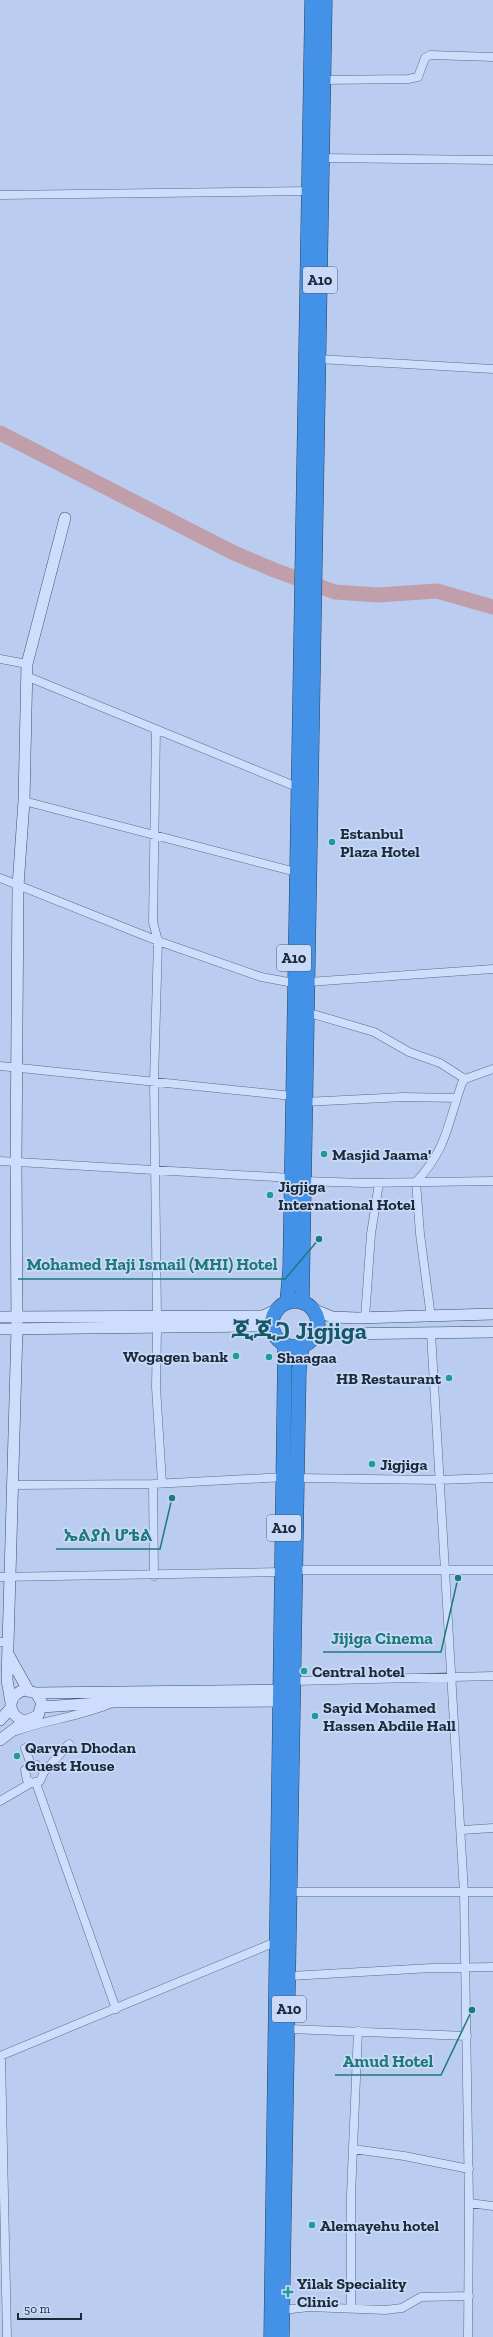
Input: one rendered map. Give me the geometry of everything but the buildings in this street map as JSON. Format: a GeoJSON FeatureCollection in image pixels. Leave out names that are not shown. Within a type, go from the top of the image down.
{"type":"FeatureCollection","features":[{"type":"Feature","properties":{"kind":"highway","name":"A10"},"geometry":{"type":"LineString","coordinates":[[308,559],[318,359],[316,158],[312,0]]}},
{"type":"Feature","properties":{"kind":"highway","name":"A10"},"geometry":{"type":"LineString","coordinates":[[314,1336],[318,1320],[307,1305],[297,1180],[308,559],[308,191],[316,158],[324,80],[325,0]]}},
{"type":"Feature","properties":{"kind":"highway","name":"A10"},"geometry":{"type":"LineString","coordinates":[[298,1099],[306,1012],[300,982],[296,872],[297,787],[307,625]]}},
{"type":"Feature","properties":{"kind":"highway","name":"A10"},"geometry":{"type":"LineString","coordinates":[[275,1333],[273,1318],[282,1306],[297,1180]]}},
{"type":"Feature","properties":{"kind":"highway"},"geometry":{"type":"LineString","coordinates":[[282,1306],[307,1305]]}},
{"type":"Feature","properties":{"kind":"highway"},"geometry":{"type":"LineString","coordinates":[[275,1333],[286,1344],[302,1345],[314,1336]]}},
{"type":"Feature","properties":{"kind":"highway","name":"A10"},"geometry":{"type":"LineString","coordinates":[[282,2337],[292,1892],[289,1692],[291,1477],[286,1344]]}},
{"type":"Feature","properties":{"kind":"highway","name":"A10"},"geometry":{"type":"LineString","coordinates":[[291,1477],[302,1345]]}},
{"type":"Feature","properties":{"kind":"highway","name":"A10"},"geometry":{"type":"LineString","coordinates":[[271,2337],[276,1942],[289,1692]]}},
{"type":"Feature","properties":{"kind":"main road"},"geometry":{"type":"LineString","coordinates":[[3,1738],[25,1721],[38,1716],[42,1707],[40,1699],[32,1691],[8,1654],[4,1642],[5,1576],[12,1485],[17,1329],[16,1162],[18,1068],[18,886],[24,801],[27,664],[65,518]]}},
{"type":"Feature","properties":{"kind":"main road"},"geometry":{"type":"LineString","coordinates":[[307,1305],[332,1317],[431,1317],[493,1314]]}},
{"type":"Feature","properties":{"kind":"main road"},"geometry":{"type":"LineString","coordinates":[[0,1317],[263,1316],[282,1306]]}},
{"type":"Feature","properties":{"kind":"main road"},"geometry":{"type":"LineString","coordinates":[[0,1329],[157,1329],[263,1326],[275,1333]]}},
{"type":"Feature","properties":{"kind":"main road"},"geometry":{"type":"LineString","coordinates":[[314,1336],[339,1334],[493,1332]]}},
{"type":"Feature","properties":{"kind":"main road"},"geometry":{"type":"LineString","coordinates":[[8,1654],[7,1680],[11,1706],[16,1717],[25,1721]]}},
{"type":"Feature","properties":{"kind":"main road"},"geometry":{"type":"LineString","coordinates":[[0,1720],[11,1706],[15,1694],[32,1691],[289,1692]]}},
{"type":"Feature","properties":{"kind":"main road"},"geometry":{"type":"LineString","coordinates":[[42,1707],[289,1692]]}},
{"type":"Feature","properties":{"kind":"street"},"geometry":{"type":"LineString","coordinates":[[324,80],[408,79],[418,77],[425,58],[430,55],[493,57]]}},
{"type":"Feature","properties":{"kind":"street"},"geometry":{"type":"LineString","coordinates":[[316,158],[493,160]]}},
{"type":"Feature","properties":{"kind":"street"},"geometry":{"type":"LineString","coordinates":[[0,196],[308,191]]}},
{"type":"Feature","properties":{"kind":"street"},"geometry":{"type":"LineString","coordinates":[[318,359],[493,369]]}},
{"type":"Feature","properties":{"kind":"street"},"geometry":{"type":"LineString","coordinates":[[0,659],[27,664]]}},
{"type":"Feature","properties":{"kind":"street"},"geometry":{"type":"LineString","coordinates":[[26,676],[297,787]]}},
{"type":"Feature","properties":{"kind":"street"},"geometry":{"type":"LineString","coordinates":[[156,730],[153,833],[153,922],[158,941],[154,1081],[157,1317]]}},
{"type":"Feature","properties":{"kind":"street"},"geometry":{"type":"LineString","coordinates":[[24,801],[153,833],[296,872]]}},
{"type":"Feature","properties":{"kind":"street"},"geometry":{"type":"LineString","coordinates":[[0,878],[158,941],[261,976],[300,982],[493,970]]}},
{"type":"Feature","properties":{"kind":"street"},"geometry":{"type":"LineString","coordinates":[[306,1012],[374,1032],[409,1052],[440,1063],[465,1079]]}},
{"type":"Feature","properties":{"kind":"street"},"geometry":{"type":"LineString","coordinates":[[0,1066],[154,1081],[298,1099],[404,1097],[457,1098]]}},
{"type":"Feature","properties":{"kind":"street"},"geometry":{"type":"LineString","coordinates":[[431,1317],[420,1234],[416,1182],[437,1157],[445,1140],[457,1098],[465,1079],[493,1069]]}},
{"type":"Feature","properties":{"kind":"street"},"geometry":{"type":"LineString","coordinates":[[0,1161],[297,1180],[379,1183],[493,1181]]}},
{"type":"Feature","properties":{"kind":"street"},"geometry":{"type":"LineString","coordinates":[[365,1318],[371,1234],[379,1183]]}},
{"type":"Feature","properties":{"kind":"street"},"geometry":{"type":"LineString","coordinates":[[157,1329],[156,1387],[162,1483]]}},
{"type":"Feature","properties":{"kind":"street"},"geometry":{"type":"LineString","coordinates":[[431,1333],[438,1480],[462,1830],[468,2036],[468,2337]]}},
{"type":"Feature","properties":{"kind":"street"},"geometry":{"type":"LineString","coordinates":[[12,1485],[153,1484],[291,1477],[438,1480],[493,1478]]}},
{"type":"Feature","properties":{"kind":"street"},"geometry":{"type":"LineString","coordinates":[[153,1484],[154,1576]]}},
{"type":"Feature","properties":{"kind":"street"},"geometry":{"type":"LineString","coordinates":[[5,1576],[154,1576],[290,1571],[493,1570]]}},
{"type":"Feature","properties":{"kind":"street"},"geometry":{"type":"LineString","coordinates":[[289,1692],[414,1677],[452,1679],[493,1676]]}},
{"type":"Feature","properties":{"kind":"street"},"geometry":{"type":"LineString","coordinates":[[3,1738],[35,1724],[88,1713],[114,1702]]}},
{"type":"Feature","properties":{"kind":"street"},"geometry":{"type":"LineString","coordinates":[[0,1801],[40,1781],[44,1772],[69,1744]]}},
{"type":"Feature","properties":{"kind":"street"},"geometry":{"type":"LineString","coordinates":[[25,1748],[31,1765]]}},
{"type":"Feature","properties":{"kind":"street"},"geometry":{"type":"LineString","coordinates":[[44,1772],[38,1765],[31,1765],[25,1770],[25,1775],[34,1783],[116,2008]]}},
{"type":"Feature","properties":{"kind":"street"},"geometry":{"type":"LineString","coordinates":[[462,1830],[493,1828]]}},
{"type":"Feature","properties":{"kind":"street"},"geometry":{"type":"LineString","coordinates":[[292,1892],[493,1892]]}},
{"type":"Feature","properties":{"kind":"street"},"geometry":{"type":"LineString","coordinates":[[7,2337],[0,2056],[291,1936]]}},
{"type":"Feature","properties":{"kind":"street"},"geometry":{"type":"LineString","coordinates":[[290,1976],[432,1968],[466,1969],[493,1967]]}},
{"type":"Feature","properties":{"kind":"street"},"geometry":{"type":"LineString","coordinates":[[289,2029],[468,2036]]}},
{"type":"Feature","properties":{"kind":"street"},"geometry":{"type":"LineString","coordinates":[[351,2308],[353,2149],[358,2031]]}},
{"type":"Feature","properties":{"kind":"street"},"geometry":{"type":"LineString","coordinates":[[353,2149],[404,2156],[469,2169]]}},
{"type":"Feature","properties":{"kind":"street"},"geometry":{"type":"LineString","coordinates":[[469,2203],[493,2206]]}},
{"type":"Feature","properties":{"kind":"street"},"geometry":{"type":"LineString","coordinates":[[283,2310],[309,2308],[385,2310],[402,2308],[421,2297],[469,2296]]}},
{"type":"Feature","properties":{"kind":"waterway"},"geometry":{"type":"LineString","coordinates":[[0,433],[232,552],[274,570],[335,592],[378,595],[437,591],[493,607]]}},
{"type":"Feature","properties":{"kind":"place","name":"Estanbul Plaza Hotel"},"geometry":{"type":"Point","coordinates":[332,842]}},
{"type":"Feature","properties":{"kind":"place","name":"Masjid Jaama'"},"geometry":{"type":"Point","coordinates":[324,1154]}},
{"type":"Feature","properties":{"kind":"place","name":"Jigjiga International Hotel"},"geometry":{"type":"Point","coordinates":[270,1195]}},
{"type":"Feature","properties":{"kind":"place","name":"Mohamed Haji Ismail (MHI) Hotel"},"geometry":{"type":"Point","coordinates":[319,1239]}},
{"type":"Feature","properties":{"kind":"place","name":"Wogagen bank"},"geometry":{"type":"Point","coordinates":[236,1356]}},
{"type":"Feature","properties":{"kind":"place","name":"Shaagaa"},"geometry":{"type":"Point","coordinates":[269,1357]}},
{"type":"Feature","properties":{"kind":"place","name":"HB Restaurant"},"geometry":{"type":"Point","coordinates":[449,1378]}},
{"type":"Feature","properties":{"kind":"place","name":"Jigjiga"},"geometry":{"type":"Point","coordinates":[372,1464]}},
{"type":"Feature","properties":{"kind":"place","name":"ኤልያስ ሆቴል"},"geometry":{"type":"Point","coordinates":[172,1498]}},
{"type":"Feature","properties":{"kind":"place","name":"Jijiga Cinema"},"geometry":{"type":"Point","coordinates":[458,1578]}},
{"type":"Feature","properties":{"kind":"place","name":"Central hotel"},"geometry":{"type":"Point","coordinates":[304,1671]}},
{"type":"Feature","properties":{"kind":"place","name":"Sayid Mohamed Hassen Abdile Hall"},"geometry":{"type":"Point","coordinates":[315,1716]}},
{"type":"Feature","properties":{"kind":"place","name":"Qaryan Dhodan Guest House"},"geometry":{"type":"Point","coordinates":[17,1756]}},
{"type":"Feature","properties":{"kind":"place","name":"Amud Hotel"},"geometry":{"type":"Point","coordinates":[472,2010]}},
{"type":"Feature","properties":{"kind":"place","name":"Alemayehu hotel"},"geometry":{"type":"Point","coordinates":[312,2225]}},
{"type":"Feature","properties":{"kind":"place","name":"Yilak Speciality Clinic"},"geometry":{"type":"Point","coordinates":[288,2292]}},
{"type":"Feature","properties":{"kind":"district","name":"ጂጂጋ Jigjiga"},"geometry":{"type":"Point","coordinates":[299,1331]}}]}
